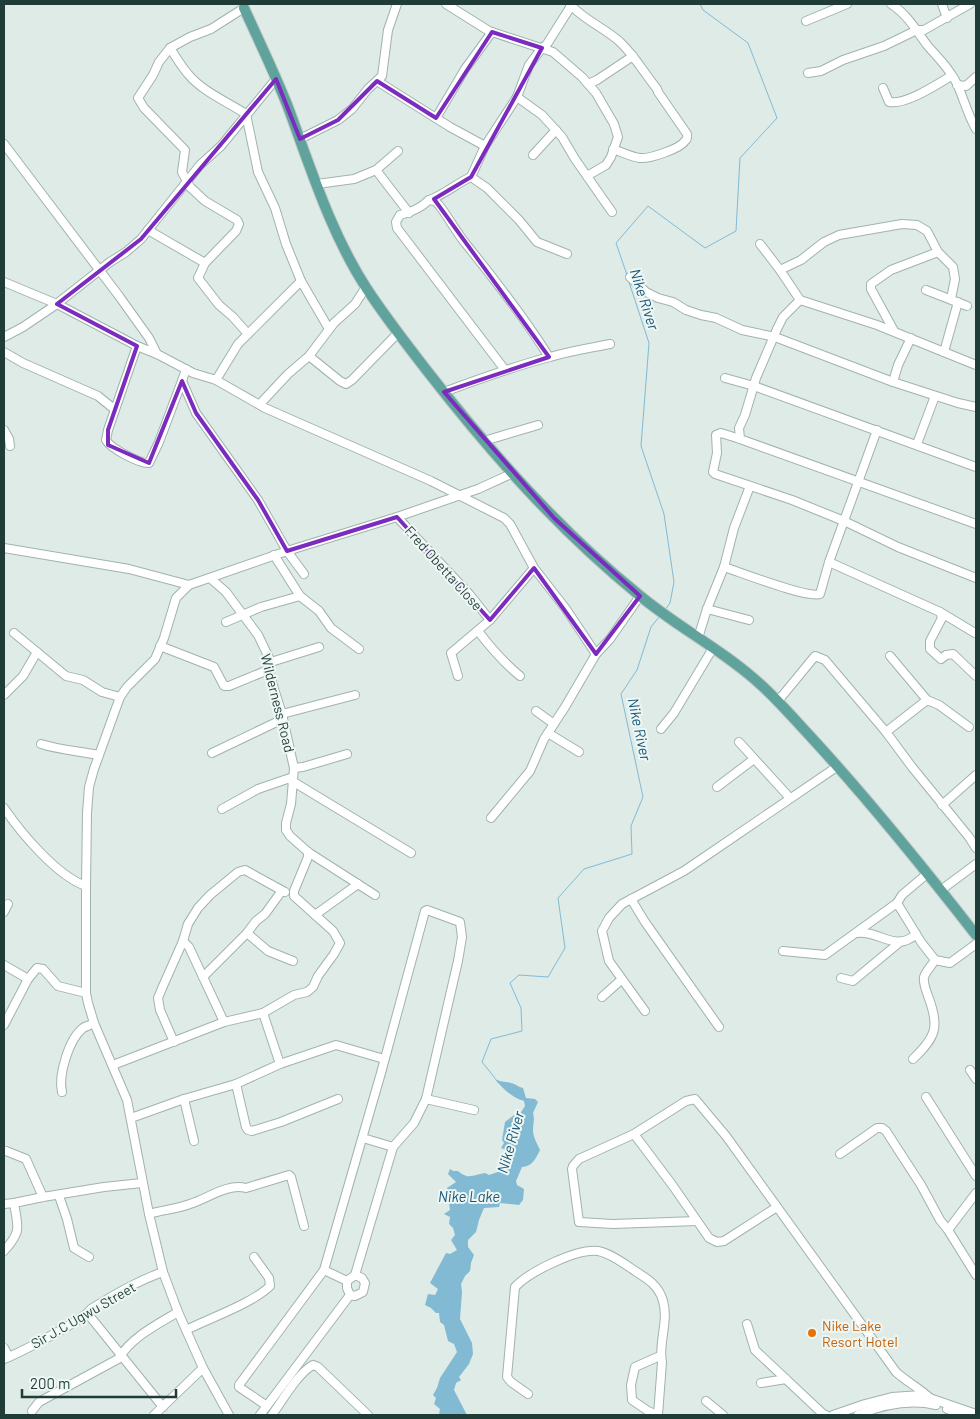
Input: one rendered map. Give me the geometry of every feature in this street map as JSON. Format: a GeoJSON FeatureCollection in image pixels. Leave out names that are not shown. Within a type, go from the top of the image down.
{"type":"FeatureCollection","features":[{"type":"Feature","properties":{"kind":"main road"},"geometry":{"type":"LineString","coordinates":[[243,5],[276,79],[342,246],[366,287],[398,333],[444,392],[511,474],[554,518],[644,598],[760,683],[778,701],[838,766],[928,873],[976,935]]}},
{"type":"Feature","properties":{"kind":"street"},"geometry":{"type":"LineString","coordinates":[[300,139],[338,120],[382,76],[388,30],[397,4]]}},
{"type":"Feature","properties":{"kind":"street"},"geometry":{"type":"LineString","coordinates":[[446,4],[492,32],[553,52],[582,77],[596,93],[614,124],[618,136],[611,157],[606,164],[587,176]]}},
{"type":"Feature","properties":{"kind":"street"},"geometry":{"type":"LineString","coordinates":[[806,21],[847,4]]}},
{"type":"Feature","properties":{"kind":"street"},"geometry":{"type":"LineString","coordinates":[[891,4],[902,11],[926,44],[946,66],[958,85],[964,105],[976,129]]}},
{"type":"Feature","properties":{"kind":"street"},"geometry":{"type":"LineString","coordinates":[[942,4],[947,18]]}},
{"type":"Feature","properties":{"kind":"street"},"geometry":{"type":"LineString","coordinates":[[808,74],[884,46],[917,30],[924,30],[970,4]]}},
{"type":"Feature","properties":{"kind":"street"},"geometry":{"type":"LineString","coordinates":[[243,5],[211,29],[190,37],[170,48],[158,62],[153,75],[138,98],[144,108],[186,150],[182,172],[190,187],[205,201],[236,220],[239,224],[236,231],[205,263],[198,278],[219,305],[248,334]]}},
{"type":"Feature","properties":{"kind":"street"},"geometry":{"type":"LineString","coordinates":[[505,370],[397,228],[396,222],[400,215],[409,213],[459,182],[471,177],[485,146],[517,97],[529,65],[547,44],[571,5],[606,31],[633,56],[687,134],[685,142],[671,150],[642,159],[613,149]]}},
{"type":"Feature","properties":{"kind":"street"},"geometry":{"type":"LineString","coordinates":[[436,118],[466,69],[492,32]]}},
{"type":"Feature","properties":{"kind":"street"},"geometry":{"type":"LineString","coordinates":[[170,48],[188,75],[209,92],[246,114],[258,172],[275,208],[286,244],[301,281],[329,329]]}},
{"type":"Feature","properties":{"kind":"street"},"geometry":{"type":"LineString","coordinates":[[588,84],[633,56]]}},
{"type":"Feature","properties":{"kind":"street"},"geometry":{"type":"LineString","coordinates":[[883,88],[888,102],[894,102],[925,91],[952,76]]}},
{"type":"Feature","properties":{"kind":"street"},"geometry":{"type":"LineString","coordinates":[[958,85],[966,86],[976,77]]}},
{"type":"Feature","properties":{"kind":"street"},"geometry":{"type":"LineString","coordinates":[[4,337],[57,304],[110,262],[126,252],[148,230],[200,165],[221,146],[276,79]]}},
{"type":"Feature","properties":{"kind":"street"},"geometry":{"type":"LineString","coordinates":[[377,81],[485,146]]}},
{"type":"Feature","properties":{"kind":"street"},"geometry":{"type":"LineString","coordinates":[[517,97],[542,115],[556,130],[612,212]]}},
{"type":"Feature","properties":{"kind":"street"},"geometry":{"type":"LineString","coordinates":[[533,155],[556,130]]}},
{"type":"Feature","properties":{"kind":"street"},"geometry":{"type":"LineString","coordinates":[[4,144],[101,271],[144,331],[157,354]]}},
{"type":"Feature","properties":{"kind":"street"},"geometry":{"type":"LineString","coordinates":[[317,184],[354,179],[376,170],[398,151]]}},
{"type":"Feature","properties":{"kind":"street"},"geometry":{"type":"LineString","coordinates":[[376,170],[409,213]]}},
{"type":"Feature","properties":{"kind":"street"},"geometry":{"type":"LineString","coordinates":[[471,177],[487,188],[519,220],[537,242],[567,254]]}},
{"type":"Feature","properties":{"kind":"street"},"geometry":{"type":"LineString","coordinates":[[429,200],[435,201],[446,214],[464,242],[486,267],[532,330],[549,357]]}},
{"type":"Feature","properties":{"kind":"street"},"geometry":{"type":"LineString","coordinates":[[780,270],[801,260],[824,242],[839,235],[902,224],[922,227],[927,231],[938,252],[953,267],[955,300],[944,352]]}},
{"type":"Feature","properties":{"kind":"street"},"geometry":{"type":"LineString","coordinates":[[148,230],[205,263]]}},
{"type":"Feature","properties":{"kind":"street"},"geometry":{"type":"LineString","coordinates":[[760,244],[800,300],[894,331],[976,365]]}},
{"type":"Feature","properties":{"kind":"street"},"geometry":{"type":"LineString","coordinates":[[894,331],[871,284],[890,270],[938,252]]}},
{"type":"Feature","properties":{"kind":"street"},"geometry":{"type":"LineString","coordinates":[[630,277],[646,292],[673,302],[686,310],[716,318],[742,330],[774,337],[893,382],[958,404],[976,408]]}},
{"type":"Feature","properties":{"kind":"street"},"geometry":{"type":"LineString","coordinates":[[216,380],[238,344],[301,281]]}},
{"type":"Feature","properties":{"kind":"street"},"geometry":{"type":"LineString","coordinates":[[4,282],[57,304],[137,346],[186,369],[216,380],[265,408],[394,464],[456,495],[481,505],[504,518],[510,524],[534,568],[566,609],[596,654]]}},
{"type":"Feature","properties":{"kind":"street"},"geometry":{"type":"LineString","coordinates":[[260,404],[288,374],[309,356],[329,329],[355,304],[366,287]]}},
{"type":"Feature","properties":{"kind":"street"},"geometry":{"type":"LineString","coordinates":[[926,290],[967,306]]}},
{"type":"Feature","properties":{"kind":"street"},"geometry":{"type":"LineString","coordinates":[[740,439],[739,428],[756,378],[783,317],[800,300]]}},
{"type":"Feature","properties":{"kind":"street"},"geometry":{"type":"LineString","coordinates":[[309,356],[346,384],[398,333]]}},
{"type":"Feature","properties":{"kind":"street"},"geometry":{"type":"LineString","coordinates":[[893,382],[898,365],[911,338]]}},
{"type":"Feature","properties":{"kind":"street"},"geometry":{"type":"LineString","coordinates":[[444,392],[505,370],[549,357],[610,344]]}},
{"type":"Feature","properties":{"kind":"street"},"geometry":{"type":"LineString","coordinates":[[137,346],[124,387],[114,409],[106,440],[108,445],[145,464],[149,463],[159,442],[186,369]]}},
{"type":"Feature","properties":{"kind":"street"},"geometry":{"type":"LineString","coordinates":[[4,352],[23,363],[98,396],[114,409]]}},
{"type":"Feature","properties":{"kind":"street"},"geometry":{"type":"LineString","coordinates":[[725,378],[754,386],[976,467]]}},
{"type":"Feature","properties":{"kind":"street"},"geometry":{"type":"LineString","coordinates":[[182,381],[196,413],[258,500],[287,550],[304,574]]}},
{"type":"Feature","properties":{"kind":"street"},"geometry":{"type":"LineString","coordinates":[[917,444],[935,396]]}},
{"type":"Feature","properties":{"kind":"street"},"geometry":{"type":"LineString","coordinates":[[484,441],[538,425]]}},
{"type":"Feature","properties":{"kind":"street"},"geometry":{"type":"LineString","coordinates":[[4,430],[9,439],[10,446]]}},
{"type":"Feature","properties":{"kind":"street"},"geometry":{"type":"LineString","coordinates":[[724,567],[767,582],[818,596],[877,430]]}},
{"type":"Feature","properties":{"kind":"street"},"geometry":{"type":"LineString","coordinates":[[976,524],[740,439],[721,433],[716,435],[713,472],[844,521],[898,547],[976,578]]}},
{"type":"Feature","properties":{"kind":"street"},"geometry":{"type":"LineString","coordinates":[[227,1414],[203,1368],[178,1312],[163,1272],[148,1214],[132,1118],[113,1065],[94,1023],[86,993],[86,886],[89,787],[120,697],[155,659],[176,598],[189,585],[287,550],[397,517],[511,474]]}},
{"type":"Feature","properties":{"kind":"street"},"geometry":{"type":"LineString","coordinates":[[698,638],[724,567],[734,528],[750,486]]}},
{"type":"Feature","properties":{"kind":"street","name":"Fred Obetta Close"},"geometry":{"type":"LineString","coordinates":[[397,517],[470,594],[490,620]]}},
{"type":"Feature","properties":{"kind":"street"},"geometry":{"type":"LineString","coordinates":[[4,548],[129,569],[189,585]]}},
{"type":"Feature","properties":{"kind":"street"},"geometry":{"type":"LineString","coordinates":[[274,555],[300,596],[319,611],[331,628],[359,650]]}},
{"type":"Feature","properties":{"kind":"street"},"geometry":{"type":"LineString","coordinates":[[829,562],[940,612],[975,633]]}},
{"type":"Feature","properties":{"kind":"street"},"geometry":{"type":"LineString","coordinates":[[458,676],[451,653],[490,620],[534,568]]}},
{"type":"Feature","properties":{"kind":"street","name":"Wilderness Road"},"geometry":{"type":"LineString","coordinates":[[210,578],[226,592],[258,635],[270,666],[294,768],[291,804],[286,830],[308,852]]}},
{"type":"Feature","properties":{"kind":"street"},"geometry":{"type":"LineString","coordinates":[[226,622],[261,607],[300,596]]}},
{"type":"Feature","properties":{"kind":"street"},"geometry":{"type":"LineString","coordinates":[[491,818],[530,771],[548,732],[596,654],[644,598]]}},
{"type":"Feature","properties":{"kind":"street"},"geometry":{"type":"LineString","coordinates":[[708,609],[749,620]]}},
{"type":"Feature","properties":{"kind":"street"},"geometry":{"type":"LineString","coordinates":[[940,612],[942,618],[930,642],[930,648],[941,659],[953,654],[976,676]]}},
{"type":"Feature","properties":{"kind":"street"},"geometry":{"type":"LineString","coordinates":[[478,632],[520,676]]}},
{"type":"Feature","properties":{"kind":"street"},"geometry":{"type":"LineString","coordinates":[[14,633],[66,676],[83,680],[102,692],[120,697]]}},
{"type":"Feature","properties":{"kind":"street"},"geometry":{"type":"LineString","coordinates":[[160,646],[214,667],[224,686],[229,686],[270,666],[319,647]]}},
{"type":"Feature","properties":{"kind":"street"},"geometry":{"type":"LineString","coordinates":[[661,729],[674,713],[713,648]]}},
{"type":"Feature","properties":{"kind":"street"},"geometry":{"type":"LineString","coordinates":[[4,694],[23,676],[37,652]]}},
{"type":"Feature","properties":{"kind":"street"},"geometry":{"type":"LineString","coordinates":[[778,701],[815,656],[825,660],[886,732],[912,768],[964,830],[976,848]]}},
{"type":"Feature","properties":{"kind":"street"},"geometry":{"type":"LineString","coordinates":[[890,656],[928,700],[939,705],[969,727]]}},
{"type":"Feature","properties":{"kind":"street"},"geometry":{"type":"LineString","coordinates":[[212,752],[282,716],[355,695]]}},
{"type":"Feature","properties":{"kind":"street"},"geometry":{"type":"LineString","coordinates":[[886,732],[928,700]]}},
{"type":"Feature","properties":{"kind":"street"},"geometry":{"type":"LineString","coordinates":[[536,711],[554,724]]}},
{"type":"Feature","properties":{"kind":"street"},"geometry":{"type":"LineString","coordinates":[[548,732],[579,752]]}},
{"type":"Feature","properties":{"kind":"street"},"geometry":{"type":"LineString","coordinates":[[739,742],[790,798]]}},
{"type":"Feature","properties":{"kind":"street"},"geometry":{"type":"LineString","coordinates":[[41,744],[61,750],[99,755]]}},
{"type":"Feature","properties":{"kind":"street"},"geometry":{"type":"LineString","coordinates":[[294,768],[347,754]]}},
{"type":"Feature","properties":{"kind":"street"},"geometry":{"type":"LineString","coordinates":[[717,787],[754,759]]}},
{"type":"Feature","properties":{"kind":"street"},"geometry":{"type":"LineString","coordinates":[[645,1011],[609,961],[602,931],[609,918],[631,899],[684,871],[838,766]]}},
{"type":"Feature","properties":{"kind":"street"},"geometry":{"type":"LineString","coordinates":[[942,805],[976,775]]}},
{"type":"Feature","properties":{"kind":"street"},"geometry":{"type":"LineString","coordinates":[[222,809],[258,788],[292,779],[411,853]]}},
{"type":"Feature","properties":{"kind":"street"},"geometry":{"type":"LineString","coordinates":[[4,808],[31,842],[61,870],[86,886]]}},
{"type":"Feature","properties":{"kind":"street"},"geometry":{"type":"LineString","coordinates":[[294,896],[294,891],[308,857],[308,852],[375,895]]}},
{"type":"Feature","properties":{"kind":"street"},"geometry":{"type":"LineString","coordinates":[[941,890],[976,864]]}},
{"type":"Feature","properties":{"kind":"street"},"geometry":{"type":"LineString","coordinates":[[113,1065],[174,1042],[224,1022],[263,1013],[294,995],[307,992],[340,946],[333,931],[294,896],[245,870],[238,872],[210,895],[198,908],[188,924],[183,941],[158,998],[160,1010],[174,1042]]}},
{"type":"Feature","properties":{"kind":"street"},"geometry":{"type":"LineString","coordinates":[[783,951],[825,956],[897,903],[902,895],[928,873]]}},
{"type":"Feature","properties":{"kind":"street"},"geometry":{"type":"LineString","coordinates":[[315,914],[358,884]]}},
{"type":"Feature","properties":{"kind":"street"},"geometry":{"type":"LineString","coordinates":[[203,977],[247,934],[283,891]]}},
{"type":"Feature","properties":{"kind":"street"},"geometry":{"type":"LineString","coordinates":[[631,899],[719,1027]]}},
{"type":"Feature","properties":{"kind":"street"},"geometry":{"type":"LineString","coordinates":[[897,903],[935,960],[950,964],[976,944]]}},
{"type":"Feature","properties":{"kind":"street"},"geometry":{"type":"LineString","coordinates":[[4,912],[8,904]]}},
{"type":"Feature","properties":{"kind":"street"},"geometry":{"type":"LineString","coordinates":[[267,1406],[239,1388],[239,1385],[324,1270],[363,1138],[425,911],[427,910],[458,920],[461,924],[462,937],[458,961],[426,1099],[414,1123],[393,1147],[355,1275],[347,1280]]}},
{"type":"Feature","properties":{"kind":"street"},"geometry":{"type":"LineString","coordinates":[[855,934],[864,932],[900,942],[908,941],[916,934]]}},
{"type":"Feature","properties":{"kind":"street"},"geometry":{"type":"LineString","coordinates":[[247,934],[268,951],[293,961]]}},
{"type":"Feature","properties":{"kind":"street"},"geometry":{"type":"LineString","coordinates":[[183,941],[189,947],[224,1022]]}},
{"type":"Feature","properties":{"kind":"street"},"geometry":{"type":"LineString","coordinates":[[841,978],[853,981],[900,942]]}},
{"type":"Feature","properties":{"kind":"street"},"geometry":{"type":"LineString","coordinates":[[913,1059],[927,1046],[935,1028],[932,1004],[924,976],[935,960]]}},
{"type":"Feature","properties":{"kind":"street"},"geometry":{"type":"LineString","coordinates":[[4,965],[28,979]]}},
{"type":"Feature","properties":{"kind":"street"},"geometry":{"type":"LineString","coordinates":[[4,1025],[34,970],[40,968],[58,986],[86,993]]}},
{"type":"Feature","properties":{"kind":"street"},"geometry":{"type":"LineString","coordinates":[[602,997],[622,980]]}},
{"type":"Feature","properties":{"kind":"street"},"geometry":{"type":"LineString","coordinates":[[263,1013],[280,1064]]}},
{"type":"Feature","properties":{"kind":"street"},"geometry":{"type":"LineString","coordinates":[[62,1092],[60,1084],[63,1061],[83,1028],[94,1023]]}},
{"type":"Feature","properties":{"kind":"street"},"geometry":{"type":"LineString","coordinates":[[132,1118],[184,1099],[236,1084],[280,1064],[336,1045],[384,1059]]}},
{"type":"Feature","properties":{"kind":"street"},"geometry":{"type":"LineString","coordinates":[[970,1070],[976,1079]]}},
{"type":"Feature","properties":{"kind":"street"},"geometry":{"type":"LineString","coordinates":[[236,1084],[246,1127],[252,1131],[281,1122],[338,1099]]}},
{"type":"Feature","properties":{"kind":"street"},"geometry":{"type":"LineString","coordinates":[[926,1097],[976,1176]]}},
{"type":"Feature","properties":{"kind":"street"},"geometry":{"type":"LineString","coordinates":[[184,1099],[194,1141]]}},
{"type":"Feature","properties":{"kind":"street"},"geometry":{"type":"LineString","coordinates":[[426,1099],[474,1110]]}},
{"type":"Feature","properties":{"kind":"street"},"geometry":{"type":"LineString","coordinates":[[697,1221],[613,1224],[579,1222],[573,1166],[579,1159],[634,1134],[686,1101],[695,1099],[726,1136],[896,1372],[902,1378],[921,1389],[932,1400]]}},
{"type":"Feature","properties":{"kind":"street"},"geometry":{"type":"LineString","coordinates":[[840,1154],[877,1128],[882,1128],[886,1131],[976,1275]]}},
{"type":"Feature","properties":{"kind":"street"},"geometry":{"type":"LineString","coordinates":[[634,1134],[710,1238],[718,1242],[724,1241],[777,1207]]}},
{"type":"Feature","properties":{"kind":"street"},"geometry":{"type":"LineString","coordinates":[[363,1138],[393,1147]]}},
{"type":"Feature","properties":{"kind":"street"},"geometry":{"type":"LineString","coordinates":[[6,1151],[26,1159],[43,1197]]}},
{"type":"Feature","properties":{"kind":"street"},"geometry":{"type":"LineString","coordinates":[[148,1214],[192,1204],[225,1190],[240,1187],[246,1188],[288,1175],[291,1177],[304,1226]]}},
{"type":"Feature","properties":{"kind":"street"},"geometry":{"type":"LineString","coordinates":[[4,1204],[14,1204],[104,1187],[142,1183]]}},
{"type":"Feature","properties":{"kind":"street"},"geometry":{"type":"LineString","coordinates":[[948,1230],[976,1193]]}},
{"type":"Feature","properties":{"kind":"street"},"geometry":{"type":"LineString","coordinates":[[59,1196],[74,1248],[89,1258]]}},
{"type":"Feature","properties":{"kind":"street"},"geometry":{"type":"LineString","coordinates":[[4,1251],[18,1233],[14,1204]]}},
{"type":"Feature","properties":{"kind":"street"},"geometry":{"type":"LineString","coordinates":[[528,1394],[507,1377],[515,1287],[521,1280],[570,1255],[590,1251],[600,1252],[628,1266],[651,1281],[659,1291],[664,1303],[664,1333],[660,1356],[662,1362],[658,1415],[648,1411],[632,1400],[631,1386],[635,1367],[660,1356]]}},
{"type":"Feature","properties":{"kind":"street"},"geometry":{"type":"LineString","coordinates":[[186,1330],[264,1292],[270,1286],[269,1278],[254,1257]]}},
{"type":"Feature","properties":{"kind":"street"},"geometry":{"type":"LineString","coordinates":[[324,1270],[347,1280]]}},
{"type":"Feature","properties":{"kind":"street","name":"Sir J.C Ugwu Street"},"geometry":{"type":"LineString","coordinates":[[6,1358],[88,1314],[91,1309],[124,1290],[163,1272]]}},
{"type":"Feature","properties":{"kind":"street"},"geometry":{"type":"LineString","coordinates":[[350,1295],[355,1296],[363,1292],[366,1283],[362,1278],[355,1275]]}},
{"type":"Feature","properties":{"kind":"street"},"geometry":{"type":"LineString","coordinates":[[347,1280],[347,1288],[350,1295]]}},
{"type":"Feature","properties":{"kind":"street"},"geometry":{"type":"LineString","coordinates":[[260,1415],[350,1295]]}},
{"type":"Feature","properties":{"kind":"street"},"geometry":{"type":"LineString","coordinates":[[32,1411],[39,1402],[118,1359],[136,1339],[178,1312]]}},
{"type":"Feature","properties":{"kind":"street"},"geometry":{"type":"LineString","coordinates":[[88,1314],[163,1407]]}},
{"type":"Feature","properties":{"kind":"street"},"geometry":{"type":"LineString","coordinates":[[747,1324],[755,1350],[822,1414],[826,1415]]}},
{"type":"Feature","properties":{"kind":"street"},"geometry":{"type":"LineString","coordinates":[[4,1348],[6,1358]]}},
{"type":"Feature","properties":{"kind":"street"},"geometry":{"type":"LineString","coordinates":[[272,1415],[300,1377],[312,1365],[318,1367],[368,1415]]}},
{"type":"Feature","properties":{"kind":"street"},"geometry":{"type":"LineString","coordinates":[[154,1415],[203,1368]]}},
{"type":"Feature","properties":{"kind":"street"},"geometry":{"type":"LineString","coordinates":[[761,1383],[786,1379]]}},
{"type":"Feature","properties":{"kind":"street"},"geometry":{"type":"LineString","coordinates":[[833,1415],[892,1397],[921,1395],[976,1414]]}},
{"type":"Feature","properties":{"kind":"street"},"geometry":{"type":"LineString","coordinates":[[706,1401],[723,1415]]}},
{"type":"Feature","properties":{"kind":"street"},"geometry":{"type":"LineString","coordinates":[[858,1415],[904,1402],[914,1402],[940,1406],[964,1415]]}},
{"type":"Feature","properties":{"kind":"highlighted area"},"geometry":{"type":"Polygon","coordinates":[[[492,32],[542,48],[471,177],[434,199],[549,357],[444,392],[554,518],[640,596],[596,654],[534,568],[490,620],[397,517],[287,551],[258,500],[196,413],[182,381],[149,463],[108,445],[108,430],[137,346],[57,304],[141,239],[276,79],[300,139],[338,120],[377,81],[436,118],[492,32]]]}},
{"type":"Feature","properties":{"kind":"water","name":"Nike Lake"},"geometry":{"type":"Polygon","coordinates":[[[494,1078],[523,1088],[526,1098],[535,1099],[538,1102],[533,1113],[533,1130],[534,1138],[540,1150],[531,1164],[522,1167],[516,1181],[517,1185],[524,1189],[523,1200],[519,1205],[500,1203],[499,1207],[484,1208],[476,1232],[468,1240],[468,1247],[474,1255],[470,1271],[461,1284],[460,1319],[472,1343],[473,1354],[469,1364],[459,1377],[461,1380],[456,1383],[454,1390],[467,1415],[439,1415],[440,1409],[434,1404],[436,1398],[433,1395],[440,1378],[457,1352],[454,1344],[448,1341],[444,1325],[440,1322],[439,1313],[425,1305],[428,1294],[435,1295],[438,1289],[430,1283],[446,1253],[450,1254],[457,1250],[451,1240],[455,1235],[453,1228],[449,1224],[450,1217],[444,1214],[450,1210],[447,1188],[456,1182],[448,1174],[450,1169],[468,1176],[485,1173],[489,1175],[501,1171],[501,1164],[507,1155],[504,1149],[501,1148],[504,1143],[502,1140],[505,1122],[514,1115],[518,1117],[525,1106],[524,1101],[507,1092],[494,1078]]]}},
{"type":"Feature","properties":{"kind":"waterway","name":"Nike River"},"geometry":{"type":"LineString","coordinates":[[627,275],[616,243],[648,206],[705,248],[736,231],[740,158],[777,118],[748,43],[703,10],[700,4]]}},
{"type":"Feature","properties":{"kind":"waterway","name":"Nike River"},"geometry":{"type":"LineString","coordinates":[[628,279],[649,343],[641,446],[664,514],[674,582],[670,603],[665,610]]}},
{"type":"Feature","properties":{"kind":"waterway","name":"Nike River"},"geometry":{"type":"LineString","coordinates":[[495,1078],[482,1062],[491,1039],[522,1031],[521,1008],[510,983],[519,975],[548,977],[565,948],[558,898],[584,869],[632,854],[631,826],[643,797],[621,694],[637,670],[651,627],[659,617]]}},
{"type":"Feature","properties":{"kind":"place","name":"Nike Lake Resort Hotel"},"geometry":{"type":"Point","coordinates":[812,1333]}}]}
